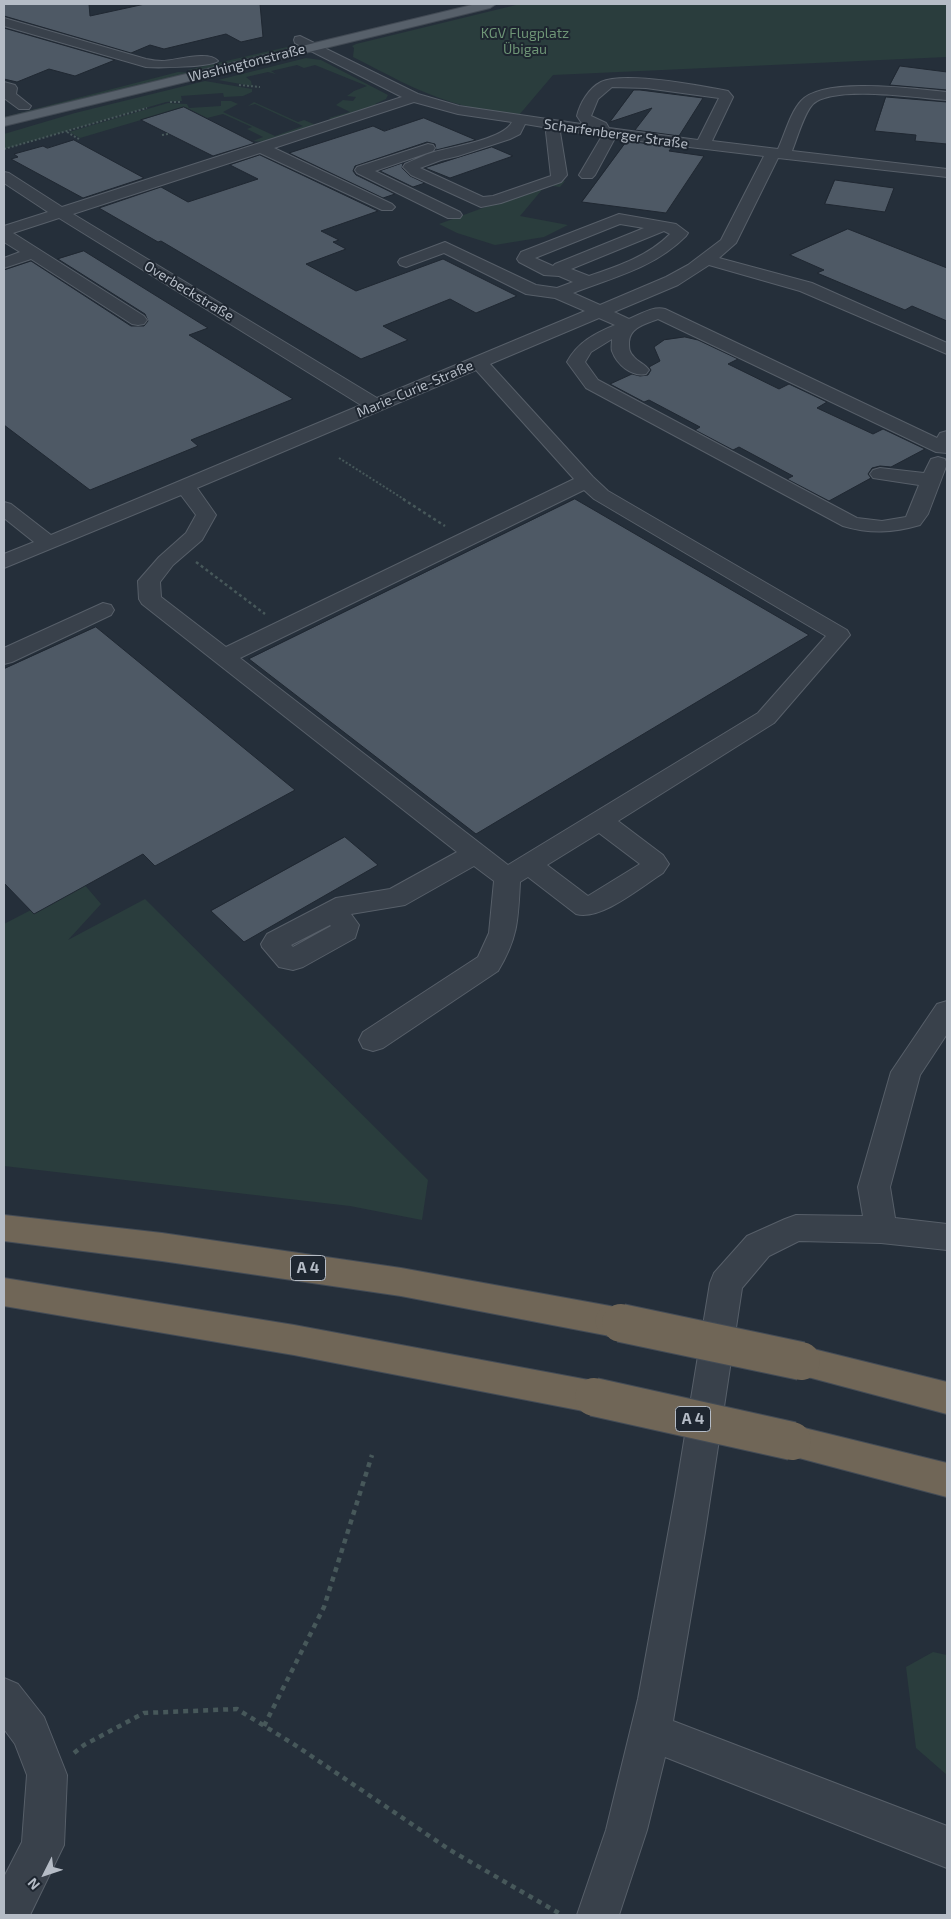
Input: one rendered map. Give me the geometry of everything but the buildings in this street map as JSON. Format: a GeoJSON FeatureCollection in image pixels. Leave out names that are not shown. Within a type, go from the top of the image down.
{"type":"FeatureCollection","features":[{"type":"Feature","properties":{"kind":"highway","name":"A 4"},"geometry":{"type":"LineString","coordinates":[[4,1228],[162,1247],[401,1282],[610,1321],[802,1362],[947,1398]]}},
{"type":"Feature","properties":{"kind":"highway","name":"A 4"},"geometry":{"type":"LineString","coordinates":[[4,1292],[294,1340],[594,1397],[792,1440],[947,1480]]}},
{"type":"Feature","properties":{"kind":"main road","name":"Washingtonstraße"},"geometry":{"type":"LineString","coordinates":[[4,122],[300,40],[452,4]]}},
{"type":"Feature","properties":{"kind":"main road","name":"Washingtonstraße"},"geometry":{"type":"LineString","coordinates":[[4,111],[148,69],[173,71],[211,66],[313,47],[490,4]]}},
{"type":"Feature","properties":{"kind":"street"},"geometry":{"type":"LineString","coordinates":[[6,24],[118,57],[148,69],[191,61],[211,66]]}},
{"type":"Feature","properties":{"kind":"street","name":"Scharfenberger Straße"},"geometry":{"type":"LineString","coordinates":[[300,40],[405,90],[458,110],[493,117],[517,126],[555,131],[607,132],[947,173]]}},
{"type":"Feature","properties":{"kind":"street"},"geometry":{"type":"LineString","coordinates":[[587,175],[607,132],[601,126],[586,119],[584,116],[585,108],[600,89],[609,84],[631,82],[723,94],[726,97],[703,145]]}},
{"type":"Feature","properties":{"kind":"street"},"geometry":{"type":"LineString","coordinates":[[4,86],[10,88],[9,95],[14,100],[24,106]]}},
{"type":"Feature","properties":{"kind":"street"},"geometry":{"type":"LineString","coordinates":[[4,233],[20,226],[384,108],[405,90]]}},
{"type":"Feature","properties":{"kind":"street","name":"Marie-Curie-Straße"},"geometry":{"type":"LineString","coordinates":[[4,562],[672,282],[708,260],[728,243],[807,102],[816,97],[829,93],[862,90],[947,96]]}},
{"type":"Feature","properties":{"kind":"street"},"geometry":{"type":"LineString","coordinates":[[454,214],[362,170],[480,130],[493,117]]}},
{"type":"Feature","properties":{"kind":"street"},"geometry":{"type":"LineString","coordinates":[[517,126],[453,153],[429,159],[410,167],[416,172],[481,202],[488,202],[556,179],[559,175],[555,131]]}},
{"type":"Feature","properties":{"kind":"street"},"geometry":{"type":"LineString","coordinates":[[262,148],[388,206]]}},
{"type":"Feature","properties":{"kind":"street","name":"Overbeckstraße"},"geometry":{"type":"LineString","coordinates":[[4,176],[376,406]]}},
{"type":"Feature","properties":{"kind":"street"},"geometry":{"type":"LineString","coordinates":[[4,218],[20,226]]}},
{"type":"Feature","properties":{"kind":"street"},"geometry":{"type":"LineString","coordinates":[[559,293],[587,281],[640,263],[669,246],[680,233],[670,227],[619,219],[527,255],[525,259],[550,271],[561,271],[587,281]]}},
{"type":"Feature","properties":{"kind":"street"},"geometry":{"type":"LineString","coordinates":[[561,271],[561,267],[662,226]]}},
{"type":"Feature","properties":{"kind":"street"},"geometry":{"type":"LineString","coordinates":[[4,233],[138,320]]}},
{"type":"Feature","properties":{"kind":"street"},"geometry":{"type":"LineString","coordinates":[[406,262],[445,247],[532,290],[559,293],[629,325]]}},
{"type":"Feature","properties":{"kind":"street"},"geometry":{"type":"LineString","coordinates":[[4,263],[34,253]]}},
{"type":"Feature","properties":{"kind":"street"},"geometry":{"type":"LineString","coordinates":[[708,260],[806,287],[947,349]]}},
{"type":"Feature","properties":{"kind":"street"},"geometry":{"type":"LineString","coordinates":[[659,313],[945,442],[918,514],[913,521],[880,528],[865,526],[850,522],[592,384],[580,371],[576,362],[579,353],[598,339],[659,313]]}},
{"type":"Feature","properties":{"kind":"street"},"geometry":{"type":"LineString","coordinates":[[629,325],[621,336],[620,350],[628,362],[640,370]]}},
{"type":"Feature","properties":{"kind":"street"},"geometry":{"type":"LineString","coordinates":[[373,1040],[488,964],[498,949],[518,872],[766,718],[839,635],[601,495],[586,481],[479,362]]}},
{"type":"Feature","properties":{"kind":"street"},"geometry":{"type":"LineString","coordinates":[[880,474],[931,480]]}},
{"type":"Feature","properties":{"kind":"street"},"geometry":{"type":"LineString","coordinates":[[224,657],[586,481]]}},
{"type":"Feature","properties":{"kind":"street"},"geometry":{"type":"LineString","coordinates":[[185,486],[206,515],[195,536],[166,561],[149,581],[150,599],[172,618],[476,853],[518,872],[585,907],[593,905],[656,864],[601,821]]}},
{"type":"Feature","properties":{"kind":"street"},"geometry":{"type":"LineString","coordinates":[[4,508],[49,543]]}},
{"type":"Feature","properties":{"kind":"street"},"geometry":{"type":"LineString","coordinates":[[4,657],[104,610]]}},
{"type":"Feature","properties":{"kind":"street"},"geometry":{"type":"LineString","coordinates":[[333,912],[345,905],[396,898],[476,853]]}},
{"type":"Feature","properties":{"kind":"street"},"geometry":{"type":"LineString","coordinates":[[881,1230],[874,1187],[906,1072],[947,1012]]}},
{"type":"Feature","properties":{"kind":"street"},"geometry":{"type":"LineString","coordinates":[[598,1915],[615,1871],[645,1764],[664,1671],[726,1284],[758,1246],[796,1228],[881,1230],[947,1237]]}},
{"type":"Feature","properties":{"kind":"street"},"geometry":{"type":"LineString","coordinates":[[4,1698],[30,1730],[47,1776],[43,1845],[7,1915]]}},
{"type":"Feature","properties":{"kind":"street"},"geometry":{"type":"LineString","coordinates":[[651,1732],[947,1847]]}},
{"type":"Feature","properties":{"kind":"path"},"geometry":{"type":"LineString","coordinates":[[168,102],[182,102]]}},
{"type":"Feature","properties":{"kind":"path"},"geometry":{"type":"LineString","coordinates":[[4,150],[148,108]]}},
{"type":"Feature","properties":{"kind":"path"},"geometry":{"type":"LineString","coordinates":[[66,132],[79,138]]}},
{"type":"Feature","properties":{"kind":"path"},"geometry":{"type":"LineString","coordinates":[[160,135],[166,133]]}},
{"type":"Feature","properties":{"kind":"path"},"geometry":{"type":"LineString","coordinates":[[339,458],[466,540]]}},
{"type":"Feature","properties":{"kind":"path"},"geometry":{"type":"LineString","coordinates":[[182,547],[189,556],[284,628]]}},
{"type":"Feature","properties":{"kind":"path"},"geometry":{"type":"LineString","coordinates":[[264,1726],[324,1608],[372,1455]]}},
{"type":"Feature","properties":{"kind":"path"},"geometry":{"type":"LineString","coordinates":[[47,1776],[84,1745],[144,1713],[237,1709],[450,1850],[562,1915]]}},
{"type":"Feature","properties":{"kind":"green space","name":"KGV Flugplatz Übigau"},"geometry":{"type":"Polygon","coordinates":[[[520,4],[947,4],[947,57],[553,75],[519,115],[476,108],[438,98],[353,57],[354,48],[352,46],[356,44],[520,4]]]}},
{"type":"Feature","properties":{"kind":"green space"},"geometry":{"type":"Polygon","coordinates":[[[287,47],[295,48],[208,69],[187,70],[287,47]]]}},
{"type":"Feature","properties":{"kind":"green space"},"geometry":{"type":"Polygon","coordinates":[[[306,58],[321,60],[388,95],[386,99],[375,104],[378,106],[332,120],[329,118],[350,112],[336,105],[343,100],[353,101],[356,97],[347,96],[367,86],[315,65],[304,68],[297,65],[271,71],[276,74],[268,72],[246,77],[251,81],[252,86],[218,80],[306,58]]]}},
{"type":"Feature","properties":{"kind":"green space"},"geometry":{"type":"Polygon","coordinates":[[[178,72],[194,73],[4,120],[4,117],[178,72]]]}},
{"type":"Feature","properties":{"kind":"green space"},"geometry":{"type":"Polygon","coordinates":[[[205,81],[252,89],[252,92],[243,96],[224,97],[223,93],[181,96],[182,101],[166,102],[4,149],[4,134],[75,113],[205,81]]]}},
{"type":"Feature","properties":{"kind":"green space"},"geometry":{"type":"Polygon","coordinates":[[[221,101],[231,101],[238,104],[223,112],[275,136],[303,126],[255,104],[248,106],[254,102],[298,122],[304,120],[316,125],[264,142],[253,141],[263,137],[247,129],[252,127],[223,114],[207,118],[185,107],[80,138],[69,132],[168,103],[187,104],[189,108],[221,106],[221,101]]]}},
{"type":"Feature","properties":{"kind":"green space"},"geometry":{"type":"Polygon","coordinates":[[[559,180],[565,181],[560,187],[546,185],[520,216],[568,225],[544,237],[495,245],[457,233],[439,224],[559,180]]]}},
{"type":"Feature","properties":{"kind":"green space"},"geometry":{"type":"Polygon","coordinates":[[[83,883],[101,904],[68,940],[145,899],[428,1180],[422,1220],[350,1206],[4,1166],[4,924],[83,883]]]}},
{"type":"Feature","properties":{"kind":"green space"},"geometry":{"type":"Polygon","coordinates":[[[933,1652],[947,1655],[947,1775],[916,1748],[906,1667],[933,1652]]]}}]}
